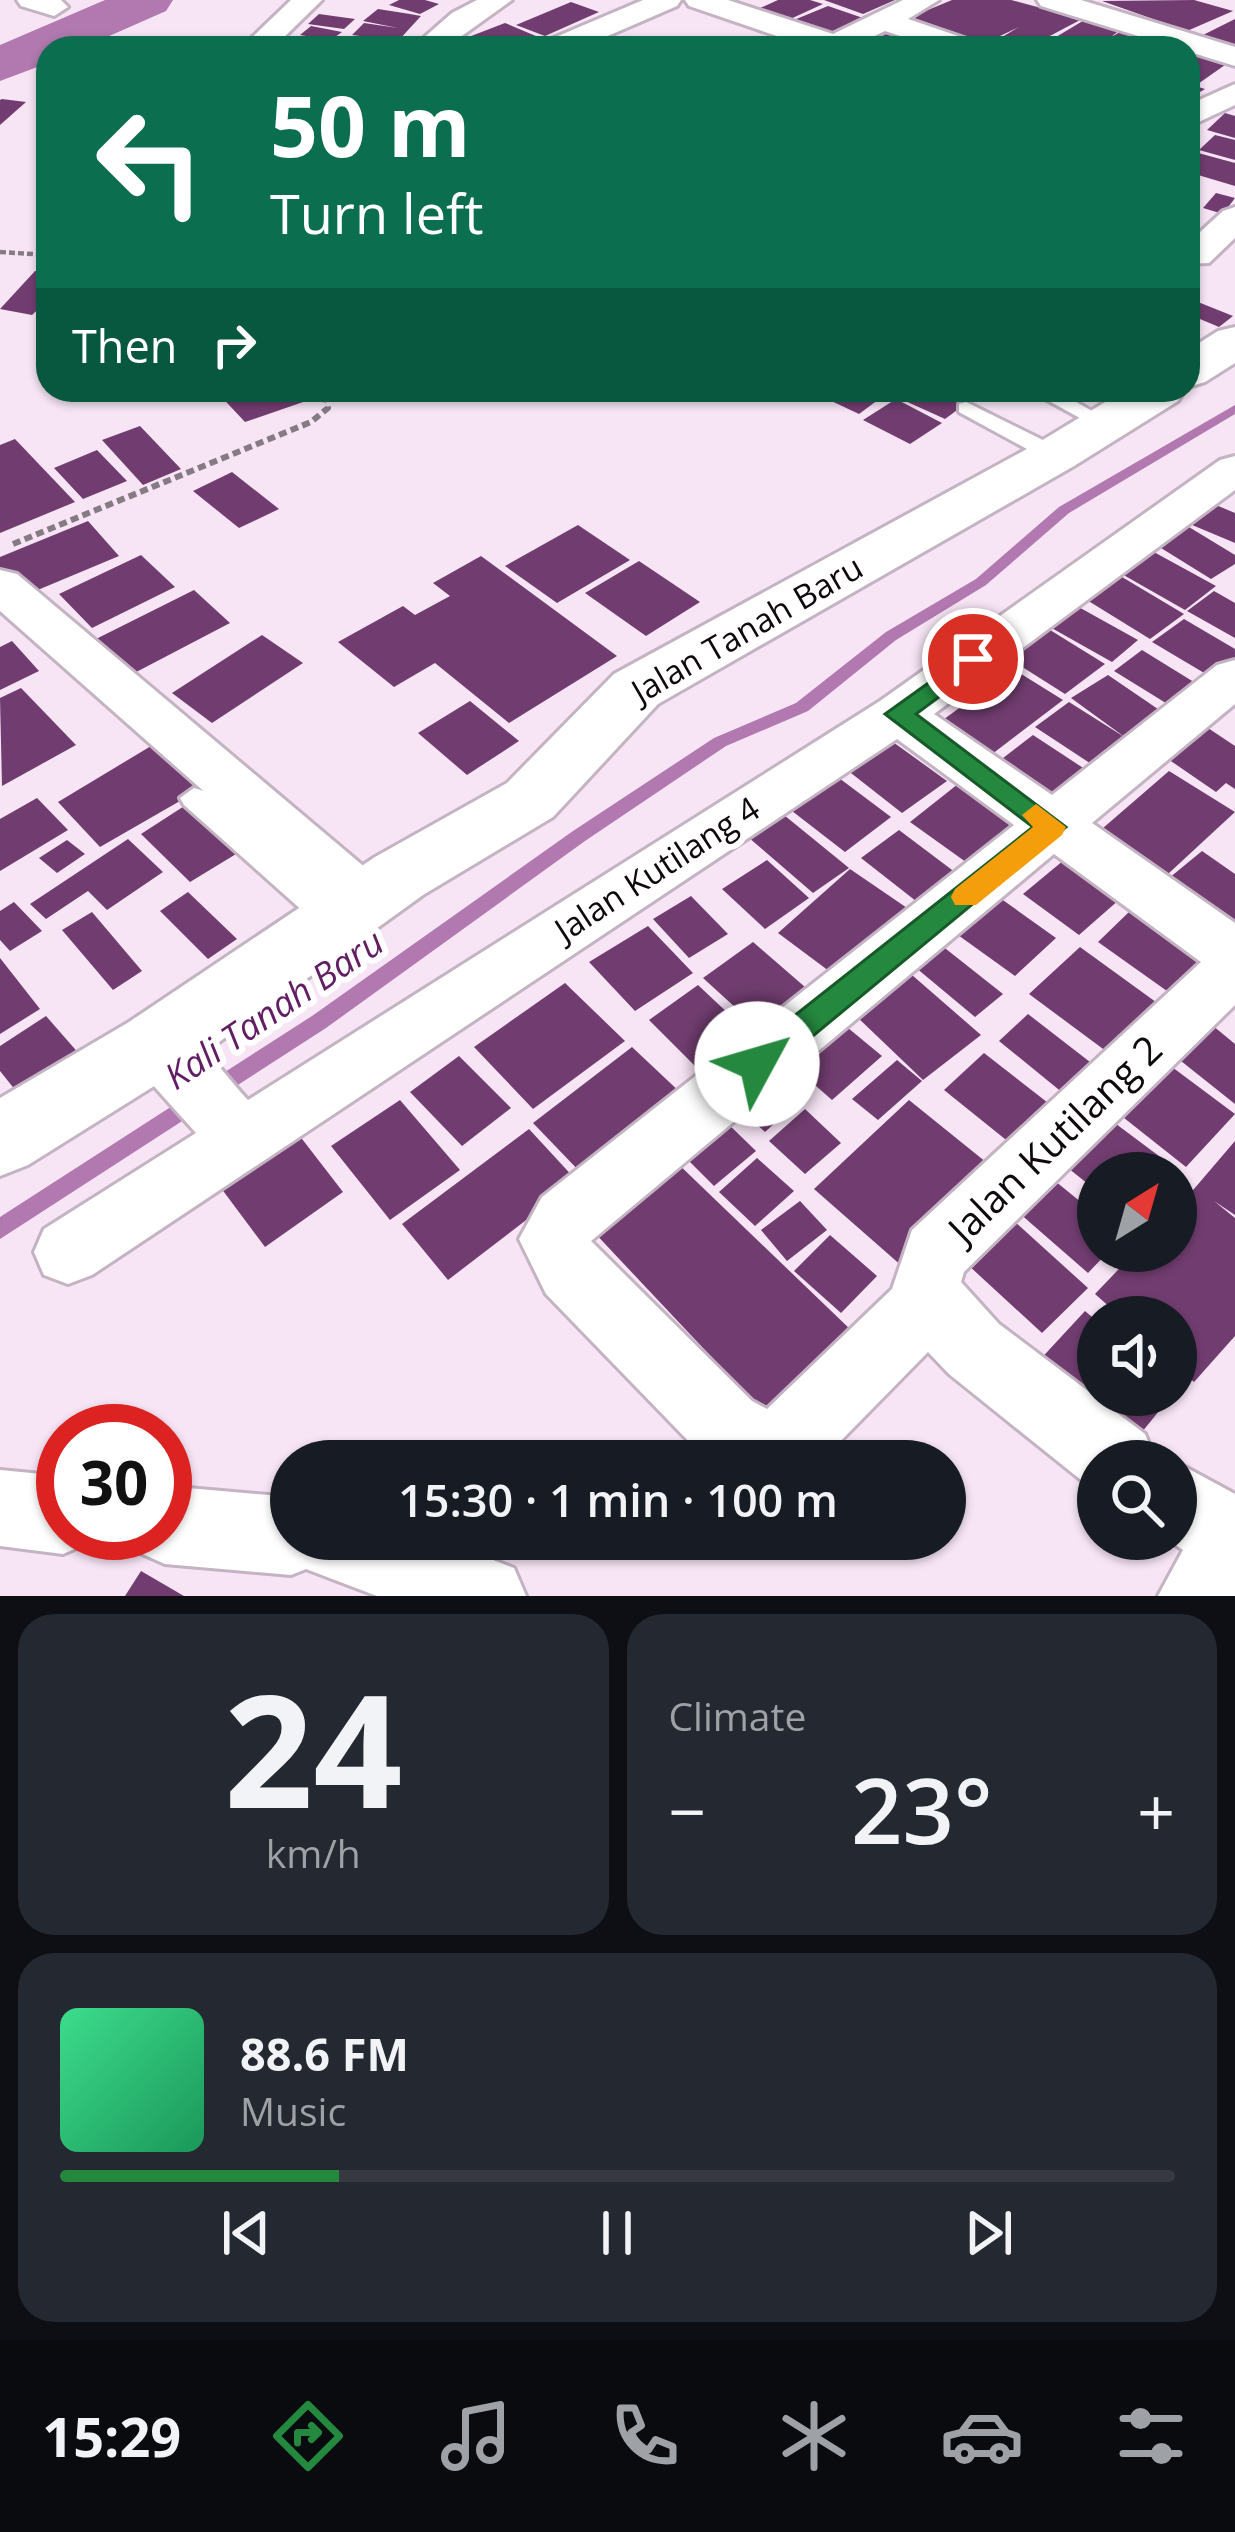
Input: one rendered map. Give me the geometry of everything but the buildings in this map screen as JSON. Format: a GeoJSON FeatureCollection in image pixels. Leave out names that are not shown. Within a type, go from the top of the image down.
{"type":"FeatureCollection","features":[{"type":"Feature","properties":{"kind":"main road"},"geometry":{"type":"LineString","coordinates":[[1200,364],[1235,341]]}},
{"type":"Feature","properties":{"kind":"main road","name":"Jalan Tanah Baru"},"geometry":{"type":"LineString","coordinates":[[0,1140],[167,1057],[399,876],[530,800],[636,688],[1141,402]]}},
{"type":"Feature","properties":{"kind":"street"},"geometry":{"type":"LineString","coordinates":[[269,36],[308,0]]}},
{"type":"Feature","properties":{"kind":"street"},"geometry":{"type":"LineString","coordinates":[[442,36],[498,0]]}},
{"type":"Feature","properties":{"kind":"street"},"geometry":{"type":"LineString","coordinates":[[699,0],[802,36]]}},
{"type":"Feature","properties":{"kind":"street"},"geometry":{"type":"LineString","coordinates":[[853,36],[925,0]]}},
{"type":"Feature","properties":{"kind":"street"},"geometry":{"type":"LineString","coordinates":[[1051,0],[1165,36]]}},
{"type":"Feature","properties":{"kind":"street"},"geometry":{"type":"LineString","coordinates":[[583,36],[656,4],[702,32]]}},
{"type":"Feature","properties":{"kind":"street"},"geometry":{"type":"LineString","coordinates":[[885,21],[929,36]]}},
{"type":"Feature","properties":{"kind":"street"},"geometry":{"type":"LineString","coordinates":[[1200,47],[1235,58]]}},
{"type":"Feature","properties":{"kind":"street"},"geometry":{"type":"LineString","coordinates":[[1200,111],[1235,93]]}},
{"type":"Feature","properties":{"kind":"street"},"geometry":{"type":"LineString","coordinates":[[1200,246],[1235,218]]}},
{"type":"Feature","properties":{"kind":"street"},"geometry":{"type":"LineString","coordinates":[[1200,256],[1235,268]]}},
{"type":"Feature","properties":{"kind":"street","name":"Jalan Kutilang 4"},"geometry":{"type":"LineString","coordinates":[[68,1252],[232,1128],[898,714],[1235,469]]}},
{"type":"Feature","properties":{"kind":"street"},"geometry":{"type":"LineString","coordinates":[[0,585],[137,706],[350,912]]}},
{"type":"Feature","properties":{"kind":"street"},"geometry":{"type":"LineString","coordinates":[[1091,1440],[974,1349],[928,1302],[782,1447],[766,1450],[726,1427],[570,1271],[553,1239],[557,1227],[1235,677]]}},
{"type":"Feature","properties":{"kind":"street"},"geometry":{"type":"LineString","coordinates":[[898,714],[1235,954]]}},
{"type":"Feature","properties":{"kind":"street","name":"Jalan Kutilang 2"},"geometry":{"type":"LineString","coordinates":[[928,1302],[929,1267],[936,1253],[1235,967]]}},
{"type":"Feature","properties":{"kind":"street"},"geometry":{"type":"LineString","coordinates":[[167,1057],[232,1128]]}},
{"type":"Feature","properties":{"kind":"street"},"geometry":{"type":"LineString","coordinates":[[0,1508],[36,1512]]}},
{"type":"Feature","properties":{"kind":"street"},"geometry":{"type":"LineString","coordinates":[[1197,1515],[1235,1541],[1198,1596]]}},
{"type":"Feature","properties":{"kind":"street"},"geometry":{"type":"LineString","coordinates":[[192,1527],[270,1534]]}},
{"type":"Feature","properties":{"kind":"street"},"geometry":{"type":"LineString","coordinates":[[386,1560],[486,1596]]}},
{"type":"Feature","properties":{"kind":"lane"},"geometry":{"type":"LineString","coordinates":[[1049,402],[1080,440]]}},
{"type":"Feature","properties":{"kind":"lane"},"geometry":{"type":"LineString","coordinates":[[966,408],[1080,440]]}},
{"type":"Feature","properties":{"kind":"lane"},"geometry":{"type":"LineString","coordinates":[[194,798],[350,912]]}},
{"type":"Feature","properties":{"kind":"path"},"geometry":{"type":"LineString","coordinates":[[0,252],[36,254]]}},
{"type":"Feature","properties":{"kind":"path"},"geometry":{"type":"LineString","coordinates":[[0,549],[310,422],[328,408],[327,402]]}},
{"type":"Feature","properties":{"kind":"waterway"},"geometry":{"type":"LineString","coordinates":[[66,36],[148,0]]}},
{"type":"Feature","properties":{"kind":"waterway"},"geometry":{"type":"LineString","coordinates":[[0,65],[36,49]]}},
{"type":"Feature","properties":{"kind":"waterway","name":"Kali Tanah Baru"},"geometry":{"type":"LineString","coordinates":[[0,1229],[319,1022],[579,836],[720,742],[802,707],[891,636],[981,582],[1064,510],[1235,409]]}},
{"type":"Feature","properties":{"kind":"slow traffic"},"geometry":{"type":"LineString","coordinates":[[965,897],[1052,827],[1036,815]]}},
{"type":"Feature","properties":{"kind":"route"},"geometry":{"type":"LineString","coordinates":[[757,1064],[1052,827],[898,714],[973,659]]}}]}
